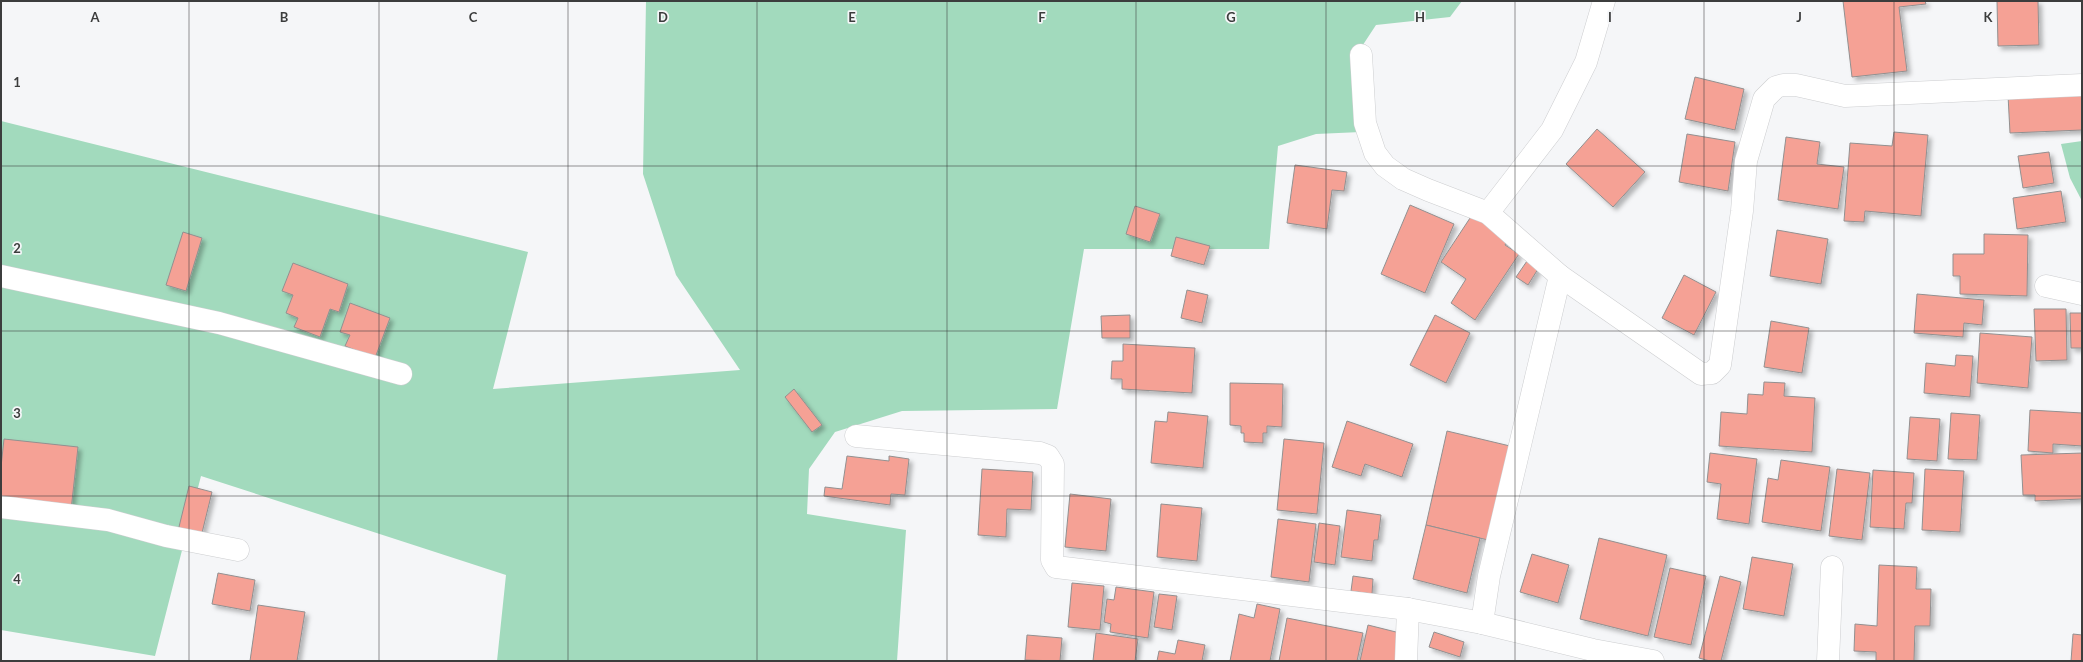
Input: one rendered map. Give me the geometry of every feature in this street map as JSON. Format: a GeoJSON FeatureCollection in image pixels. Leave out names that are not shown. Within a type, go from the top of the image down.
{"type":"FeatureCollection","features":[{"type":"Feature","properties":{"kind":"street"},"geometry":{"type":"LineString","coordinates":[[1488,214],[1552,130],[1586,62],[1604,1]]}},
{"type":"Feature","properties":{"kind":"street"},"geometry":{"type":"LineString","coordinates":[[1362,55],[1364,123],[1375,153],[1385,166],[1403,178],[1428,190],[1488,214],[1560,276],[1701,374],[1712,373],[1720,366],[1742,211],[1746,161],[1764,99],[1776,87],[1796,85],[1845,96],[2082,85]]}},
{"type":"Feature","properties":{"kind":"street"},"geometry":{"type":"LineString","coordinates":[[1,276],[219,323],[401,374]]}},
{"type":"Feature","properties":{"kind":"street"},"geometry":{"type":"LineString","coordinates":[[1482,623],[1489,576],[1560,276]]}},
{"type":"Feature","properties":{"kind":"street"},"geometry":{"type":"LineString","coordinates":[[2046,286],[2082,294]]}},
{"type":"Feature","properties":{"kind":"street"},"geometry":{"type":"LineString","coordinates":[[856,436],[1040,453],[1048,456],[1053,464],[1052,560],[1056,567],[1408,609],[1482,623],[1594,650],[1649,660]]}},
{"type":"Feature","properties":{"kind":"street"},"geometry":{"type":"LineString","coordinates":[[1,507],[108,520],[166,536],[238,550]]}},
{"type":"Feature","properties":{"kind":"street"},"geometry":{"type":"LineString","coordinates":[[1828,661],[1832,567]]}},
{"type":"Feature","properties":{"kind":"street"},"geometry":{"type":"LineString","coordinates":[[1406,661],[1408,609]]}},
{"type":"Feature","properties":{"kind":"green space"},"geometry":{"type":"Polygon","coordinates":[[[646,1],[1462,1],[1450,17],[1376,25],[1353,60],[1361,132],[1316,134],[1278,146],[1269,249],[1084,249],[1057,409],[902,411],[835,432],[809,469],[807,514],[906,530],[897,661],[497,661],[506,575],[201,476],[155,656],[1,630],[1,121],[528,252],[493,389],[740,370],[676,275],[643,174],[646,1]]]}},
{"type":"Feature","properties":{"kind":"green space"},"geometry":{"type":"Polygon","coordinates":[[[2082,141],[2082,201],[2070,178],[2061,144],[2082,141]]]}},
{"type":"Feature","properties":{"kind":"building"},"geometry":{"type":"Polygon","coordinates":[[[1843,1],[1925,1],[1926,4],[1899,7],[1907,71],[1852,77],[1843,1]]]}},
{"type":"Feature","properties":{"kind":"building"},"geometry":{"type":"Polygon","coordinates":[[[1997,1],[2038,1],[2039,45],[1998,46],[1997,1]]]}},
{"type":"Feature","properties":{"kind":"building"},"geometry":{"type":"Polygon","coordinates":[[[1695,77],[1744,89],[1735,130],[1685,119],[1695,77]]]}},
{"type":"Feature","properties":{"kind":"building"},"geometry":{"type":"Polygon","coordinates":[[[2082,92],[2082,130],[2010,133],[2008,95],[2082,92]]]}},
{"type":"Feature","properties":{"kind":"building"},"geometry":{"type":"Polygon","coordinates":[[[1597,129],[1645,172],[1613,207],[1566,164],[1597,129]]]}},
{"type":"Feature","properties":{"kind":"building"},"geometry":{"type":"Polygon","coordinates":[[[1894,132],[1928,135],[1921,216],[1865,211],[1864,222],[1844,221],[1850,143],[1892,146],[1894,132]]]}},
{"type":"Feature","properties":{"kind":"building"},"geometry":{"type":"Polygon","coordinates":[[[1687,134],[1735,142],[1728,191],[1679,182],[1687,134]]]}},
{"type":"Feature","properties":{"kind":"building"},"geometry":{"type":"Polygon","coordinates":[[[1786,137],[1820,142],[1817,164],[1844,167],[1838,209],[1778,200],[1786,137]]]}},
{"type":"Feature","properties":{"kind":"building"},"geometry":{"type":"Polygon","coordinates":[[[2049,152],[2054,183],[2023,188],[2018,156],[2049,152]]]}},
{"type":"Feature","properties":{"kind":"building"},"geometry":{"type":"Polygon","coordinates":[[[1295,165],[1347,172],[1344,191],[1332,190],[1327,229],[1287,223],[1295,165]]]}},
{"type":"Feature","properties":{"kind":"building"},"geometry":{"type":"Polygon","coordinates":[[[2061,191],[2066,222],[2017,229],[2013,198],[2061,191]]]}},
{"type":"Feature","properties":{"kind":"building"},"geometry":{"type":"Polygon","coordinates":[[[1410,205],[1454,224],[1425,293],[1381,274],[1410,205]]]}},
{"type":"Feature","properties":{"kind":"building"},"geometry":{"type":"Polygon","coordinates":[[[1135,206],[1160,214],[1150,242],[1126,234],[1135,206]]]}},
{"type":"Feature","properties":{"kind":"building"},"geometry":{"type":"Polygon","coordinates":[[[1474,212],[1510,236],[1505,245],[1519,254],[1475,320],[1451,303],[1466,279],[1441,262],[1474,212]]]}},
{"type":"Feature","properties":{"kind":"building"},"geometry":{"type":"Polygon","coordinates":[[[1777,230],[1828,239],[1821,284],[1770,276],[1777,230]]]}},
{"type":"Feature","properties":{"kind":"building"},"geometry":{"type":"Polygon","coordinates":[[[183,232],[202,238],[186,291],[166,285],[183,232]]]}},
{"type":"Feature","properties":{"kind":"building"},"geometry":{"type":"Polygon","coordinates":[[[1984,234],[2028,235],[2027,296],[1960,294],[1960,276],[1953,276],[1953,254],[1984,254],[1984,234]]]}},
{"type":"Feature","properties":{"kind":"building"},"geometry":{"type":"Polygon","coordinates":[[[1176,237],[1210,246],[1204,265],[1171,256],[1176,237]]]}},
{"type":"Feature","properties":{"kind":"building"},"geometry":{"type":"Polygon","coordinates":[[[1527,261],[1538,269],[1528,285],[1516,277],[1527,261]]]}},
{"type":"Feature","properties":{"kind":"building"},"geometry":{"type":"Polygon","coordinates":[[[293,263],[348,284],[339,312],[330,309],[320,337],[294,327],[298,318],[286,313],[293,295],[282,291],[293,263]]]}},
{"type":"Feature","properties":{"kind":"building"},"geometry":{"type":"Polygon","coordinates":[[[1684,275],[1716,292],[1694,335],[1662,318],[1684,275]]]}},
{"type":"Feature","properties":{"kind":"building"},"geometry":{"type":"Polygon","coordinates":[[[1187,290],[1208,295],[1202,323],[1181,318],[1187,290]]]}},
{"type":"Feature","properties":{"kind":"building"},"geometry":{"type":"Polygon","coordinates":[[[1917,294],[1984,300],[1982,325],[1964,323],[1963,337],[1914,333],[1917,294]]]}},
{"type":"Feature","properties":{"kind":"building"},"geometry":{"type":"Polygon","coordinates":[[[350,303],[390,318],[375,358],[345,346],[350,335],[340,332],[350,303]]]}},
{"type":"Feature","properties":{"kind":"building"},"geometry":{"type":"Polygon","coordinates":[[[2034,309],[2066,309],[2067,360],[2036,361],[2034,309]]]}},
{"type":"Feature","properties":{"kind":"building"},"geometry":{"type":"Polygon","coordinates":[[[2070,313],[2082,313],[2082,348],[2071,348],[2070,313]]]}},
{"type":"Feature","properties":{"kind":"building"},"geometry":{"type":"Polygon","coordinates":[[[1130,315],[1130,338],[1102,338],[1101,316],[1130,315]]]}},
{"type":"Feature","properties":{"kind":"building"},"geometry":{"type":"Polygon","coordinates":[[[1435,315],[1470,333],[1446,383],[1410,365],[1435,315]]]}},
{"type":"Feature","properties":{"kind":"building"},"geometry":{"type":"Polygon","coordinates":[[[1771,321],[1809,328],[1802,373],[1764,367],[1771,321]]]}},
{"type":"Feature","properties":{"kind":"building"},"geometry":{"type":"Polygon","coordinates":[[[1980,333],[2032,337],[2028,388],[1977,383],[1980,333]]]}},
{"type":"Feature","properties":{"kind":"building"},"geometry":{"type":"Polygon","coordinates":[[[1123,344],[1195,348],[1192,393],[1122,389],[1122,379],[1111,379],[1112,361],[1123,361],[1123,344]]]}},
{"type":"Feature","properties":{"kind":"building"},"geometry":{"type":"Polygon","coordinates":[[[1956,355],[1973,356],[1970,397],[1924,393],[1926,363],[1955,366],[1956,355]]]}},
{"type":"Feature","properties":{"kind":"building"},"geometry":{"type":"Polygon","coordinates":[[[1764,382],[1785,383],[1784,396],[1815,398],[1812,452],[1719,446],[1721,412],[1747,414],[1748,394],[1763,395],[1764,382]]]}},
{"type":"Feature","properties":{"kind":"building"},"geometry":{"type":"Polygon","coordinates":[[[1230,383],[1283,384],[1282,427],[1267,426],[1267,433],[1263,433],[1263,443],[1244,442],[1244,433],[1241,433],[1241,426],[1230,425],[1230,383]]]}},
{"type":"Feature","properties":{"kind":"building"},"geometry":{"type":"Polygon","coordinates":[[[794,389],[822,425],[812,432],[785,397],[794,389]]]}},
{"type":"Feature","properties":{"kind":"building"},"geometry":{"type":"Polygon","coordinates":[[[2030,410],[2082,413],[2082,446],[2053,444],[2053,453],[2028,451],[2030,410]]]}},
{"type":"Feature","properties":{"kind":"building"},"geometry":{"type":"Polygon","coordinates":[[[1168,412],[1208,416],[1203,468],[1151,463],[1155,421],[1167,422],[1168,412]]]}},
{"type":"Feature","properties":{"kind":"building"},"geometry":{"type":"Polygon","coordinates":[[[1951,413],[1980,415],[1977,460],[1948,459],[1951,413]]]}},
{"type":"Feature","properties":{"kind":"building"},"geometry":{"type":"Polygon","coordinates":[[[1910,417],[1940,419],[1937,461],[1907,459],[1910,417]]]}},
{"type":"Feature","properties":{"kind":"building"},"geometry":{"type":"Polygon","coordinates":[[[1347,421],[1413,444],[1402,477],[1365,464],[1361,476],[1332,467],[1347,421]]]}},
{"type":"Feature","properties":{"kind":"building"},"geometry":{"type":"Polygon","coordinates":[[[1447,431],[1510,446],[1488,540],[1426,525],[1447,431]]]}},
{"type":"Feature","properties":{"kind":"building"},"geometry":{"type":"Polygon","coordinates":[[[4,439],[78,447],[71,510],[1,502],[1,467],[4,439]]]}},
{"type":"Feature","properties":{"kind":"building"},"geometry":{"type":"Polygon","coordinates":[[[1284,439],[1324,443],[1317,514],[1277,510],[1284,439]]]}},
{"type":"Feature","properties":{"kind":"building"},"geometry":{"type":"Polygon","coordinates":[[[1710,453],[1757,459],[1749,524],[1717,519],[1721,484],[1707,482],[1710,453]]]}},
{"type":"Feature","properties":{"kind":"building"},"geometry":{"type":"Polygon","coordinates":[[[2082,453],[2082,499],[2035,501],[2035,495],[2023,495],[2021,455],[2082,453]]]}},
{"type":"Feature","properties":{"kind":"building"},"geometry":{"type":"Polygon","coordinates":[[[847,456],[889,461],[889,456],[909,459],[905,495],[891,494],[890,505],[824,496],[825,487],[842,489],[847,456]]]}},
{"type":"Feature","properties":{"kind":"building"},"geometry":{"type":"Polygon","coordinates":[[[1781,460],[1830,467],[1821,531],[1762,522],[1768,478],[1778,480],[1781,460]]]}},
{"type":"Feature","properties":{"kind":"building"},"geometry":{"type":"Polygon","coordinates":[[[982,469],[1033,472],[1031,510],[1007,509],[1006,537],[978,535],[982,469]]]}},
{"type":"Feature","properties":{"kind":"building"},"geometry":{"type":"Polygon","coordinates":[[[1837,469],[1870,473],[1862,540],[1829,536],[1837,469]]]}},
{"type":"Feature","properties":{"kind":"building"},"geometry":{"type":"Polygon","coordinates":[[[1925,469],[1964,471],[1960,532],[1922,530],[1925,469]]]}},
{"type":"Feature","properties":{"kind":"building"},"geometry":{"type":"Polygon","coordinates":[[[1873,470],[1914,473],[1912,503],[1906,503],[1904,529],[1870,527],[1873,470]]]}},
{"type":"Feature","properties":{"kind":"building"},"geometry":{"type":"Polygon","coordinates":[[[189,486],[212,492],[201,537],[178,531],[189,486]]]}},
{"type":"Feature","properties":{"kind":"building"},"geometry":{"type":"Polygon","coordinates":[[[1070,494],[1111,499],[1106,551],[1065,547],[1070,494]]]}},
{"type":"Feature","properties":{"kind":"building"},"geometry":{"type":"Polygon","coordinates":[[[1161,504],[1202,508],[1197,561],[1157,557],[1161,504]]]}},
{"type":"Feature","properties":{"kind":"building"},"geometry":{"type":"Polygon","coordinates":[[[1347,510],[1381,515],[1378,540],[1374,540],[1372,561],[1341,557],[1347,510]]]}},
{"type":"Feature","properties":{"kind":"building"},"geometry":{"type":"Polygon","coordinates":[[[1278,519],[1316,524],[1309,582],[1271,577],[1278,519]]]}},
{"type":"Feature","properties":{"kind":"building"},"geometry":{"type":"Polygon","coordinates":[[[1319,523],[1340,526],[1335,565],[1314,562],[1319,523]]]}},
{"type":"Feature","properties":{"kind":"building"},"geometry":{"type":"Polygon","coordinates":[[[1426,525],[1480,538],[1467,593],[1413,579],[1426,525]]]}},
{"type":"Feature","properties":{"kind":"building"},"geometry":{"type":"Polygon","coordinates":[[[1599,538],[1667,555],[1648,636],[1580,619],[1599,538]]]}},
{"type":"Feature","properties":{"kind":"building"},"geometry":{"type":"Polygon","coordinates":[[[1532,554],[1569,565],[1558,603],[1520,592],[1532,554]]]}},
{"type":"Feature","properties":{"kind":"building"},"geometry":{"type":"Polygon","coordinates":[[[1752,557],[1793,564],[1784,616],[1743,609],[1752,557]]]}},
{"type":"Feature","properties":{"kind":"building"},"geometry":{"type":"Polygon","coordinates":[[[1879,565],[1917,567],[1916,589],[1931,589],[1930,626],[1915,626],[1914,661],[1876,661],[1876,652],[1854,651],[1855,624],[1877,626],[1879,565]]]}},
{"type":"Feature","properties":{"kind":"building"},"geometry":{"type":"Polygon","coordinates":[[[1670,568],[1706,576],[1691,645],[1654,637],[1670,568]]]}},
{"type":"Feature","properties":{"kind":"building"},"geometry":{"type":"Polygon","coordinates":[[[218,573],[255,580],[250,611],[212,604],[218,573]]]}},
{"type":"Feature","properties":{"kind":"building"},"geometry":{"type":"Polygon","coordinates":[[[1353,576],[1373,579],[1372,594],[1351,591],[1353,576]]]}},
{"type":"Feature","properties":{"kind":"building"},"geometry":{"type":"Polygon","coordinates":[[[1720,576],[1741,582],[1721,661],[1710,661],[1699,658],[1720,576]]]}},
{"type":"Feature","properties":{"kind":"building"},"geometry":{"type":"Polygon","coordinates":[[[1072,583],[1104,586],[1100,630],[1068,627],[1072,583]]]}},
{"type":"Feature","properties":{"kind":"building"},"geometry":{"type":"Polygon","coordinates":[[[1116,587],[1154,592],[1148,638],[1110,632],[1111,624],[1104,622],[1107,599],[1114,600],[1116,587]]]}},
{"type":"Feature","properties":{"kind":"building"},"geometry":{"type":"Polygon","coordinates":[[[1159,594],[1177,596],[1172,630],[1154,627],[1159,594]]]}},
{"type":"Feature","properties":{"kind":"building"},"geometry":{"type":"Polygon","coordinates":[[[1257,604],[1280,609],[1270,661],[1230,661],[1239,614],[1254,618],[1257,604]]]}},
{"type":"Feature","properties":{"kind":"building"},"geometry":{"type":"Polygon","coordinates":[[[258,605],[305,612],[297,661],[250,661],[258,605]]]}},
{"type":"Feature","properties":{"kind":"building"},"geometry":{"type":"Polygon","coordinates":[[[1287,618],[1363,633],[1357,661],[1279,661],[1287,618]]]}},
{"type":"Feature","properties":{"kind":"building"},"geometry":{"type":"Polygon","coordinates":[[[1368,625],[1404,634],[1398,661],[1360,661],[1368,625]]]}},
{"type":"Feature","properties":{"kind":"building"},"geometry":{"type":"Polygon","coordinates":[[[1434,632],[1464,642],[1460,657],[1429,647],[1434,632]]]}},
{"type":"Feature","properties":{"kind":"building"},"geometry":{"type":"Polygon","coordinates":[[[1096,633],[1138,639],[1135,661],[1093,661],[1096,633]]]}},
{"type":"Feature","properties":{"kind":"building"},"geometry":{"type":"Polygon","coordinates":[[[2073,634],[2082,635],[2082,661],[2071,661],[2073,634]]]}},
{"type":"Feature","properties":{"kind":"building"},"geometry":{"type":"Polygon","coordinates":[[[1027,635],[1062,638],[1060,661],[1025,660],[1027,635]]]}},
{"type":"Feature","properties":{"kind":"building"},"geometry":{"type":"Polygon","coordinates":[[[1178,640],[1205,645],[1202,661],[1157,661],[1159,651],[1175,654],[1178,640]]]}}]}
